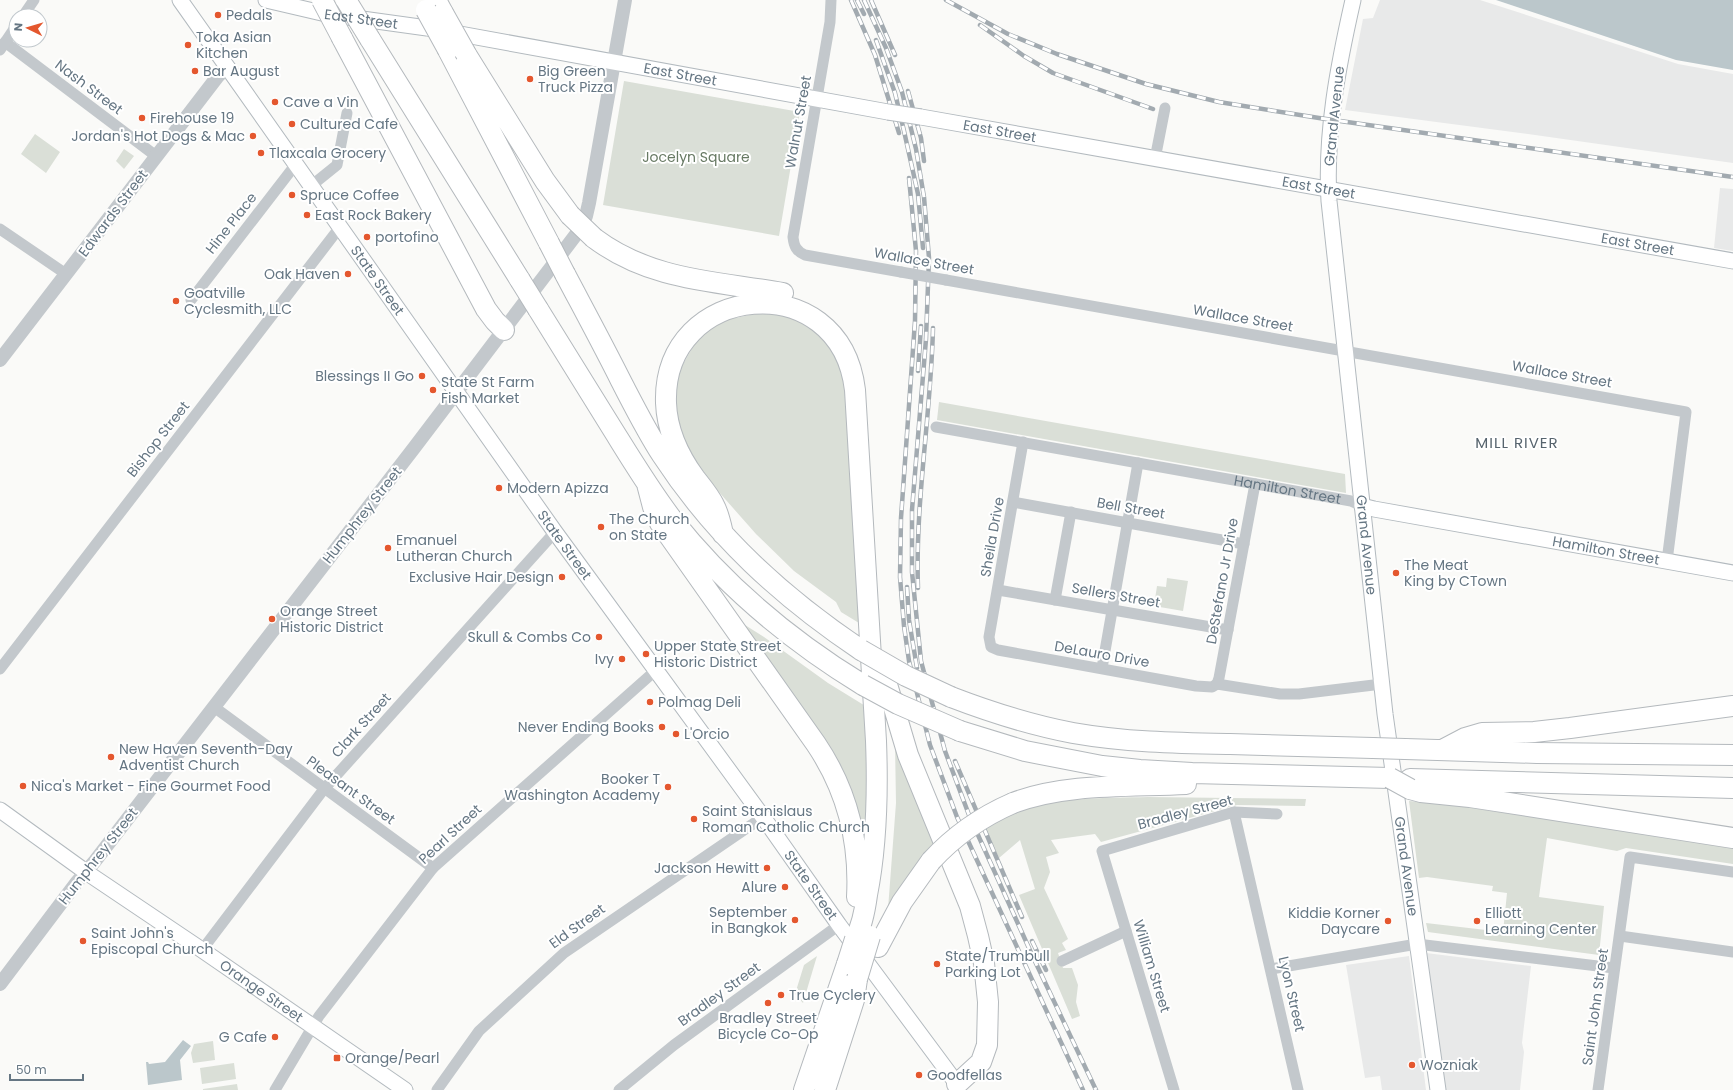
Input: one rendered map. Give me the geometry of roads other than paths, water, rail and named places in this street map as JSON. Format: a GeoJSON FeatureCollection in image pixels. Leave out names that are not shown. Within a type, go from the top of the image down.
{"type":"FeatureCollection","features":[{"type":"Feature","properties":{"kind":"highway"},"geometry":{"type":"LineString","coordinates":[[322,0],[486,308],[495,321],[504,330]]}},
{"type":"Feature","properties":{"kind":"highway"},"geometry":{"type":"LineString","coordinates":[[346,0],[647,484],[692,543],[731,584],[764,614],[800,642],[863,685],[898,704],[960,731],[1025,751],[1083,763],[1140,770],[1396,781],[1733,788]]}},
{"type":"Feature","properties":{"kind":"highway"},"geometry":{"type":"LineString","coordinates":[[432,6],[457,52],[548,243],[638,414],[662,455],[696,502],[723,534],[754,567],[788,598],[835,633],[911,679],[951,697],[1022,721],[1072,732],[1109,738],[1169,743],[1441,750],[1733,755]]}},
{"type":"Feature","properties":{"kind":"highway"},"geometry":{"type":"LineString","coordinates":[[457,52],[570,215],[594,238],[625,258],[662,272],[688,278],[782,293],[801,298],[824,311],[839,325],[849,338],[859,357],[865,379],[888,762],[888,819],[884,871],[860,931]]}},
{"type":"Feature","properties":{"kind":"highway"},"geometry":{"type":"LineString","coordinates":[[723,534],[714,504],[686,464],[672,436],[666,403],[670,373],[677,355],[686,340],[699,326],[713,316],[730,308],[749,304],[767,303],[786,306],[812,318],[830,332],[846,355],[854,381],[876,741],[877,797],[875,847],[860,931],[855,982],[825,1090]]}},
{"type":"Feature","properties":{"kind":"highway"},"geometry":{"type":"LineString","coordinates":[[647,484],[653,507],[660,523],[816,744],[832,770],[846,805],[855,844],[860,931]]}},
{"type":"Feature","properties":{"kind":"highway"},"geometry":{"type":"LineString","coordinates":[[883,670],[903,740],[970,906],[982,956],[988,1002],[987,1045],[981,1062],[957,1084]]}},
{"type":"Feature","properties":{"kind":"highway"},"geometry":{"type":"LineString","coordinates":[[1441,750],[1465,738],[1482,733],[1553,730],[1733,706]]}},
{"type":"Feature","properties":{"kind":"highway"},"geometry":{"type":"LineString","coordinates":[[860,931],[902,902],[932,861],[944,848],[967,829],[989,815],[1014,803],[1043,794],[1072,790],[1196,783],[1226,774]]}},
{"type":"Feature","properties":{"kind":"highway"},"geometry":{"type":"LineString","coordinates":[[1396,781],[1420,792],[1470,797],[1733,838]]}},
{"type":"Feature","properties":{"kind":"highway"},"geometry":{"type":"LineString","coordinates":[[1703,787],[1733,783]]}},
{"type":"Feature","properties":{"kind":"highway"},"geometry":{"type":"LineString","coordinates":[[804,1090],[855,982]]}},
{"type":"Feature","properties":{"kind":"main road","name":"State Street"},"geometry":{"type":"LineString","coordinates":[[180,0],[555,532],[655,671],[763,817],[860,931],[957,1084]]}},
{"type":"Feature","properties":{"kind":"main road","name":"East Street"},"geometry":{"type":"LineString","coordinates":[[266,0],[326,14],[396,23],[888,112],[1733,261]]}},
{"type":"Feature","properties":{"kind":"main road","name":"Grand Avenue"},"geometry":{"type":"LineString","coordinates":[[1353,0],[1334,95],[1331,124],[1329,189],[1345,350],[1382,684],[1438,1090]]}},
{"type":"Feature","properties":{"kind":"main road","name":"Hamilton Street"},"geometry":{"type":"LineString","coordinates":[[1362,506],[1733,573]]}},
{"type":"Feature","properties":{"kind":"main road","name":"Orange Street"},"geometry":{"type":"LineString","coordinates":[[0,810],[86,872],[405,1090]]}},
{"type":"Feature","properties":{"kind":"street","name":"Humphrey Street"},"geometry":{"type":"LineString","coordinates":[[0,984],[77,882],[214,707],[504,330],[585,220],[625,0]]}},
{"type":"Feature","properties":{"kind":"street","name":"Walnut Street"},"geometry":{"type":"LineString","coordinates":[[796,250],[793,237],[830,22],[831,0]]}},
{"type":"Feature","properties":{"kind":"street","name":"Nash Street"},"geometry":{"type":"LineString","coordinates":[[3,46],[156,156]]}},
{"type":"Feature","properties":{"kind":"street","name":"Edwards Street"},"geometry":{"type":"LineString","coordinates":[[0,360],[218,76],[228,67]]}},
{"type":"Feature","properties":{"kind":"street"},"geometry":{"type":"LineString","coordinates":[[1155,159],[1165,108]]}},
{"type":"Feature","properties":{"kind":"street"},"geometry":{"type":"LineString","coordinates":[[311,186],[337,165],[347,113]]}},
{"type":"Feature","properties":{"kind":"street","name":"Hine Place"},"geometry":{"type":"LineString","coordinates":[[191,300],[296,164]]}},
{"type":"Feature","properties":{"kind":"street","name":"Bishop Street"},"geometry":{"type":"LineString","coordinates":[[0,669],[340,227]]}},
{"type":"Feature","properties":{"kind":"street"},"geometry":{"type":"LineString","coordinates":[[0,229],[66,274]]}},
{"type":"Feature","properties":{"kind":"street","name":"Wallace Street"},"geometry":{"type":"LineString","coordinates":[[796,250],[805,254],[901,272],[1686,412],[1667,561]]}},
{"type":"Feature","properties":{"kind":"street","name":"Hamilton Street"},"geometry":{"type":"LineString","coordinates":[[936,427],[1351,501],[1362,506]]}},
{"type":"Feature","properties":{"kind":"street","name":"Sheila Drive"},"geometry":{"type":"LineString","coordinates":[[989,637],[1023,442]]}},
{"type":"Feature","properties":{"kind":"street"},"geometry":{"type":"LineString","coordinates":[[1102,668],[1138,463]]}},
{"type":"Feature","properties":{"kind":"street","name":"DeStefano Jr Drive"},"geometry":{"type":"LineString","coordinates":[[1217,684],[1255,484]]}},
{"type":"Feature","properties":{"kind":"street","name":"Bell Street"},"geometry":{"type":"LineString","coordinates":[[1013,502],[1244,544]]}},
{"type":"Feature","properties":{"kind":"street"},"geometry":{"type":"LineString","coordinates":[[1055,600],[1071,512]]}},
{"type":"Feature","properties":{"kind":"street","name":"Clark Street"},"geometry":{"type":"LineString","coordinates":[[202,950],[324,789],[555,532]]}},
{"type":"Feature","properties":{"kind":"street","name":"Sellers Street"},"geometry":{"type":"LineString","coordinates":[[998,590],[1228,630]]}},
{"type":"Feature","properties":{"kind":"street","name":"DeLauro Drive"},"geometry":{"type":"LineString","coordinates":[[989,637],[991,647],[998,650],[1204,687],[1212,687],[1217,684],[1280,694],[1293,694],[1319,693],[1382,684]]}},
{"type":"Feature","properties":{"kind":"street","name":"Pearl Street"},"geometry":{"type":"LineString","coordinates":[[275,1090],[319,1016],[432,868],[655,671]]}},
{"type":"Feature","properties":{"kind":"street","name":"Pleasant Street"},"geometry":{"type":"LineString","coordinates":[[214,707],[432,868]]}},
{"type":"Feature","properties":{"kind":"street","name":"Bradley Street"},"geometry":{"type":"LineString","coordinates":[[1102,851],[1234,812],[1277,814]]}},
{"type":"Feature","properties":{"kind":"street","name":"Lyon Street"},"geometry":{"type":"LineString","coordinates":[[1234,812],[1298,1090]]}},
{"type":"Feature","properties":{"kind":"street","name":"Eld Street"},"geometry":{"type":"LineString","coordinates":[[437,1090],[479,1031],[564,953],[763,817]]}},
{"type":"Feature","properties":{"kind":"street","name":"William Street"},"geometry":{"type":"LineString","coordinates":[[1102,851],[1174,1090]]}},
{"type":"Feature","properties":{"kind":"street","name":"Saint John Street"},"geometry":{"type":"LineString","coordinates":[[1598,1090],[1630,857],[1733,872]]}},
{"type":"Feature","properties":{"kind":"street","name":"Bradley Street"},"geometry":{"type":"LineString","coordinates":[[619,1090],[674,1045],[860,931]]}},
{"type":"Feature","properties":{"kind":"street"},"geometry":{"type":"LineString","coordinates":[[1062,961],[1126,931]]}},
{"type":"Feature","properties":{"kind":"street"},"geometry":{"type":"LineString","coordinates":[[1620,936],[1733,952]]}},
{"type":"Feature","properties":{"kind":"street"},"geometry":{"type":"LineString","coordinates":[[1271,969],[1417,944],[1614,968]]}},
{"type":"Feature","properties":{"kind":"railway"},"geometry":{"type":"LineString","coordinates":[[851,0],[875,55],[899,133]]}},
{"type":"Feature","properties":{"kind":"railway"},"geometry":{"type":"LineString","coordinates":[[857,0],[864,14]]}},
{"type":"Feature","properties":{"kind":"railway"},"geometry":{"type":"LineString","coordinates":[[864,0],[886,48],[902,92],[916,149],[924,197],[929,258],[926,339],[912,510],[912,572],[921,661],[945,751],[969,815],[1033,957],[1096,1090]]}},
{"type":"Feature","properties":{"kind":"railway"},"geometry":{"type":"LineString","coordinates":[[871,0],[895,55]]}},
{"type":"Feature","properties":{"kind":"railway"},"geometry":{"type":"LineString","coordinates":[[946,0],[1008,34],[1057,54],[1146,84],[1219,102],[1319,118],[1733,177]]}},
{"type":"Feature","properties":{"kind":"railway"},"geometry":{"type":"LineString","coordinates":[[980,25],[1024,56],[1053,73],[1153,109]]}},
{"type":"Feature","properties":{"kind":"railway"},"geometry":{"type":"LineString","coordinates":[[876,40],[895,93],[904,131],[918,194],[923,248]]}},
{"type":"Feature","properties":{"kind":"railway"},"geometry":{"type":"LineString","coordinates":[[908,91],[921,138],[924,161]]}},
{"type":"Feature","properties":{"kind":"railway"},"geometry":{"type":"LineString","coordinates":[[909,178],[916,251],[915,321],[901,518],[900,577],[904,626],[909,661],[930,745],[957,817],[1083,1090]]}},
{"type":"Feature","properties":{"kind":"railway"},"geometry":{"type":"LineString","coordinates":[[918,371],[921,326]]}},
{"type":"Feature","properties":{"kind":"railway"},"geometry":{"type":"LineString","coordinates":[[918,588],[919,523],[932,361],[933,328]]}},
{"type":"Feature","properties":{"kind":"railway"},"geometry":{"type":"LineString","coordinates":[[907,587],[909,620],[917,668]]}},
{"type":"Feature","properties":{"kind":"railway"},"geometry":{"type":"LineString","coordinates":[[955,761],[1022,917]]}},
{"type":"Feature","properties":{"kind":"railway"},"geometry":{"type":"LineString","coordinates":[[1032,941],[1046,970]]}},
{"type":"Feature","properties":{"kind":"place","name":"Pedals"},"geometry":{"type":"Point","coordinates":[218,15]}},
{"type":"Feature","properties":{"kind":"place","name":"Toka Asian Kitchen"},"geometry":{"type":"Point","coordinates":[188,45]}},
{"type":"Feature","properties":{"kind":"place","name":"Bar August"},"geometry":{"type":"Point","coordinates":[195,71]}},
{"type":"Feature","properties":{"kind":"place","name":"Big Green Truck Pizza"},"geometry":{"type":"Point","coordinates":[530,79]}},
{"type":"Feature","properties":{"kind":"place","name":"Cave a Vin"},"geometry":{"type":"Point","coordinates":[275,102]}},
{"type":"Feature","properties":{"kind":"place","name":"Firehouse 19"},"geometry":{"type":"Point","coordinates":[142,118]}},
{"type":"Feature","properties":{"kind":"place","name":"Cultured Cafe"},"geometry":{"type":"Point","coordinates":[292,124]}},
{"type":"Feature","properties":{"kind":"place","name":"Jordan's Hot Dogs & Mac"},"geometry":{"type":"Point","coordinates":[253,136]}},
{"type":"Feature","properties":{"kind":"place","name":"Tlaxcala Grocery"},"geometry":{"type":"Point","coordinates":[261,153]}},
{"type":"Feature","properties":{"kind":"place","name":"Spruce Coffee"},"geometry":{"type":"Point","coordinates":[292,195]}},
{"type":"Feature","properties":{"kind":"place","name":"East Rock Bakery"},"geometry":{"type":"Point","coordinates":[307,215]}},
{"type":"Feature","properties":{"kind":"place","name":"portofino"},"geometry":{"type":"Point","coordinates":[367,237]}},
{"type":"Feature","properties":{"kind":"place","name":"Oak Haven"},"geometry":{"type":"Point","coordinates":[348,274]}},
{"type":"Feature","properties":{"kind":"place","name":"Goatville Cyclesmith, LLC"},"geometry":{"type":"Point","coordinates":[176,301]}},
{"type":"Feature","properties":{"kind":"place","name":"Blessings II Go"},"geometry":{"type":"Point","coordinates":[422,376]}},
{"type":"Feature","properties":{"kind":"place","name":"State St Farm Fish Market"},"geometry":{"type":"Point","coordinates":[433,390]}},
{"type":"Feature","properties":{"kind":"place","name":"Modern Apizza"},"geometry":{"type":"Point","coordinates":[499,488]}},
{"type":"Feature","properties":{"kind":"place","name":"The Church on State"},"geometry":{"type":"Point","coordinates":[601,527]}},
{"type":"Feature","properties":{"kind":"place","name":"Emanuel Lutheran Church"},"geometry":{"type":"Point","coordinates":[388,548]}},
{"type":"Feature","properties":{"kind":"place","name":"The Meat King by CTown"},"geometry":{"type":"Point","coordinates":[1396,573]}},
{"type":"Feature","properties":{"kind":"place","name":"Exclusive Hair Design"},"geometry":{"type":"Point","coordinates":[562,577]}},
{"type":"Feature","properties":{"kind":"place","name":"Orange Street Historic District"},"geometry":{"type":"Point","coordinates":[272,619]}},
{"type":"Feature","properties":{"kind":"place","name":"Skull & Combs Co"},"geometry":{"type":"Point","coordinates":[599,637]}},
{"type":"Feature","properties":{"kind":"place","name":"Upper State Street Historic District"},"geometry":{"type":"Point","coordinates":[646,654]}},
{"type":"Feature","properties":{"kind":"place","name":"Ivy"},"geometry":{"type":"Point","coordinates":[622,659]}},
{"type":"Feature","properties":{"kind":"place","name":"Polmag Deli"},"geometry":{"type":"Point","coordinates":[650,702]}},
{"type":"Feature","properties":{"kind":"place","name":"Never Ending Books"},"geometry":{"type":"Point","coordinates":[662,727]}},
{"type":"Feature","properties":{"kind":"place","name":"L'Orcio"},"geometry":{"type":"Point","coordinates":[676,734]}},
{"type":"Feature","properties":{"kind":"place","name":"New Haven Seventh-Day Adventist Church"},"geometry":{"type":"Point","coordinates":[111,757]}},
{"type":"Feature","properties":{"kind":"place","name":"Nica's Market - Fine Gourmet Food"},"geometry":{"type":"Point","coordinates":[23,786]}},
{"type":"Feature","properties":{"kind":"place","name":"Booker T Washington Academy"},"geometry":{"type":"Point","coordinates":[668,787]}},
{"type":"Feature","properties":{"kind":"place","name":"Saint Stanislaus Roman Catholic Church"},"geometry":{"type":"Point","coordinates":[694,819]}},
{"type":"Feature","properties":{"kind":"place","name":"Jackson Hewitt"},"geometry":{"type":"Point","coordinates":[767,868]}},
{"type":"Feature","properties":{"kind":"place","name":"Alure"},"geometry":{"type":"Point","coordinates":[785,887]}},
{"type":"Feature","properties":{"kind":"place","name":"September in Bangkok"},"geometry":{"type":"Point","coordinates":[795,920]}},
{"type":"Feature","properties":{"kind":"place","name":"Kiddie Korner Daycare"},"geometry":{"type":"Point","coordinates":[1388,921]}},
{"type":"Feature","properties":{"kind":"place","name":"Elliott Learning Center"},"geometry":{"type":"Point","coordinates":[1477,921]}},
{"type":"Feature","properties":{"kind":"place","name":"Saint John's Episcopal Church"},"geometry":{"type":"Point","coordinates":[83,941]}},
{"type":"Feature","properties":{"kind":"place","name":"State/Trumbull Parking Lot"},"geometry":{"type":"Point","coordinates":[937,964]}},
{"type":"Feature","properties":{"kind":"place","name":"True Cyclery"},"geometry":{"type":"Point","coordinates":[781,995]}},
{"type":"Feature","properties":{"kind":"place","name":"Bradley Street Bicycle Co-Op"},"geometry":{"type":"Point","coordinates":[768,1003]}},
{"type":"Feature","properties":{"kind":"place","name":"G Cafe"},"geometry":{"type":"Point","coordinates":[275,1037]}},
{"type":"Feature","properties":{"kind":"place","name":"Orange/Pearl"},"geometry":{"type":"Point","coordinates":[337,1058]}},
{"type":"Feature","properties":{"kind":"place","name":"Wozniak"},"geometry":{"type":"Point","coordinates":[1412,1065]}},
{"type":"Feature","properties":{"kind":"place","name":"Goodfellas"},"geometry":{"type":"Point","coordinates":[919,1075]}},
{"type":"Feature","properties":{"kind":"district","name":"MILL RIVER"},"geometry":{"type":"Point","coordinates":[1517,442]}},
{"type":"Feature","properties":{"kind":"park label","name":"Jocelyn Square"},"geometry":{"type":"Point","coordinates":[696,157]}}]}
